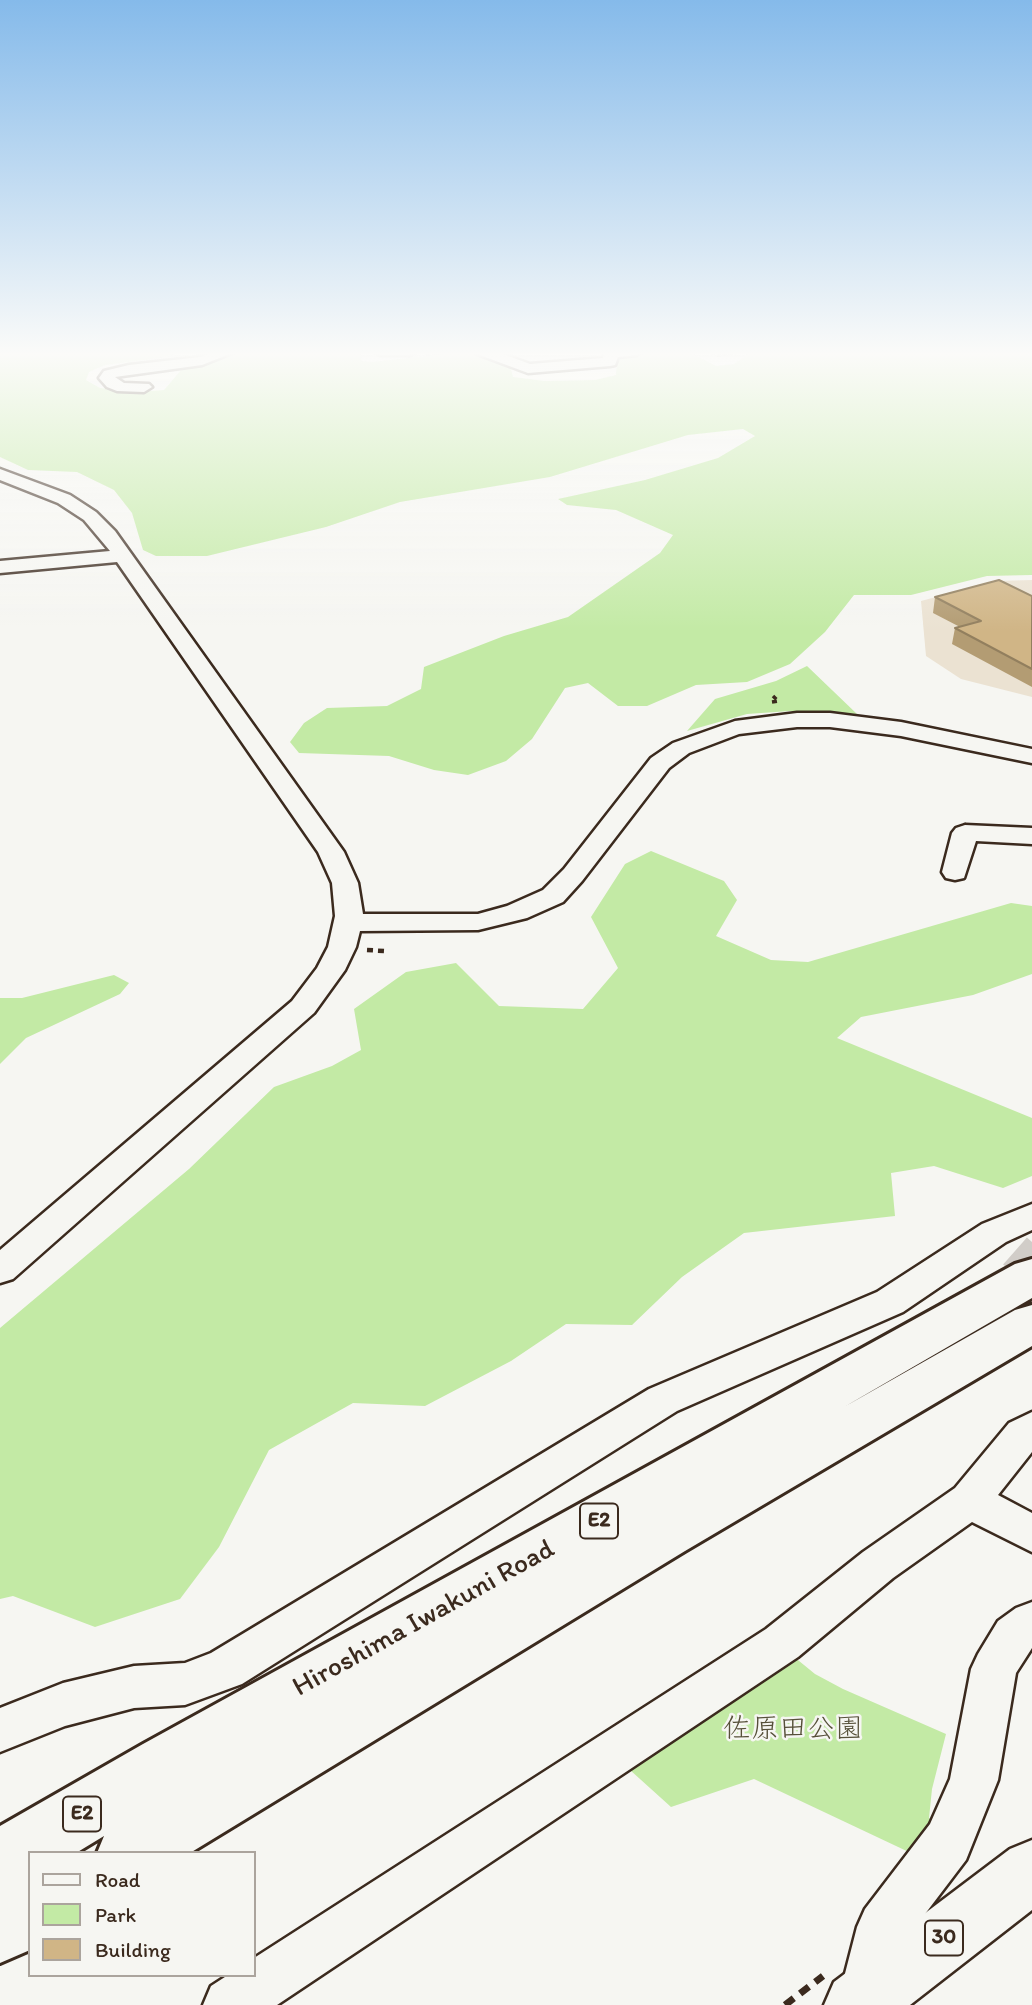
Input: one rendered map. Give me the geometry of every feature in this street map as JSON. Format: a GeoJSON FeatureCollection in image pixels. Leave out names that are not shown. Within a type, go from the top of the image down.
{"type":"FeatureCollection","features":[{"type":"Feature","properties":{"kind":"highway","name":"Hiroshima Iwakuni Road"},"geometry":{"type":"LineString","coordinates":[[0,1862],[165,1765],[1018,1244]]}},
{"type":"Feature","properties":{"kind":"highway","name":"Hiroshima Iwakuni Road"},"geometry":{"type":"LineString","coordinates":[[132,1851],[666,1534],[1032,1323]]}},
{"type":"Feature","properties":{"kind":"highway"},"geometry":{"type":"LineString","coordinates":[[0,1930],[28,1913]]}},
{"type":"Feature","properties":{"kind":"main road","name":"30"},"geometry":{"type":"LineString","coordinates":[[861,2002],[1032,1871]]}},
{"type":"Feature","properties":{"kind":"street"},"geometry":{"type":"LineString","coordinates":[[0,474],[48,492],[78,507],[100,525],[331,852],[345,883],[348,922],[342,947],[331,970],[303,1007],[0,1270]]}},
{"type":"Feature","properties":{"kind":"street"},"geometry":{"type":"LineString","coordinates":[[0,568],[123,556]]}},
{"type":"Feature","properties":{"kind":"street"},"geometry":{"type":"LineString","coordinates":[[348,922],[446,925],[478,922],[517,912],[553,896],[573,875],[660,763],[704,738],[735,728],[797,720],[864,724],[1032,755]]}},
{"type":"Feature","properties":{"kind":"street"},"geometry":{"type":"LineString","coordinates":[[955,872],[965,833],[1032,836]]}},
{"type":"Feature","properties":{"kind":"street"},"geometry":{"type":"LineString","coordinates":[[0,1730],[63,1705],[134,1687],[185,1684],[226,1669],[663,1400],[1018,1244]]}},
{"type":"Feature","properties":{"kind":"street"},"geometry":{"type":"LineString","coordinates":[[230,2005],[782,1643],[878,1565],[970,1500],[1023,1434],[1032,1428]]}},
{"type":"Feature","properties":{"kind":"street"},"geometry":{"type":"LineString","coordinates":[[970,1500],[1032,1534]]}},
{"type":"Feature","properties":{"kind":"street"},"geometry":{"type":"LineString","coordinates":[[861,2002],[883,1927],[940,1839],[974,1780],[994,1669],[1014,1635],[1032,1622]]}},
{"type":"Feature","properties":{"kind":"path"},"geometry":{"type":"LineString","coordinates":[[768,702],[778,701],[773,696]]}},
{"type":"Feature","properties":{"kind":"shaded area"},"geometry":{"type":"Polygon","coordinates":[[[1032,580],[1032,697],[961,679],[926,656],[921,601],[996,581],[1032,580]]]}},
{"type":"Feature","properties":{"kind":"green space"},"geometry":{"type":"Polygon","coordinates":[[[0,445],[657,445],[550,477],[400,502],[326,527],[207,556],[156,556],[143,550],[132,513],[114,490],[77,472],[28,470],[0,457],[0,445]]]}},
{"type":"Feature","properties":{"kind":"green space"},"geometry":{"type":"Polygon","coordinates":[[[741,445],[1032,445],[1032,575],[987,576],[911,595],[854,595],[825,632],[790,664],[747,682],[696,685],[647,706],[618,706],[588,683],[565,688],[532,739],[506,761],[468,775],[434,770],[389,756],[299,753],[290,742],[304,723],[327,708],[387,706],[421,689],[424,667],[504,636],[568,617],[660,553],[673,535],[616,510],[567,505],[558,499],[645,480],[718,458],[741,445]]]}},
{"type":"Feature","properties":{"kind":"green space"},"geometry":{"type":"Polygon","coordinates":[[[807,666],[857,714],[790,711],[747,714],[687,731],[715,699],[776,681],[807,666]]]}},
{"type":"Feature","properties":{"kind":"green space"},"geometry":{"type":"Polygon","coordinates":[[[651,851],[724,881],[737,900],[716,936],[771,960],[808,962],[1011,903],[1032,906],[1032,974],[973,995],[861,1017],[837,1038],[1032,1118],[1032,1176],[1003,1188],[934,1166],[891,1173],[895,1216],[744,1233],[682,1277],[632,1325],[566,1324],[511,1361],[425,1406],[353,1403],[269,1450],[219,1547],[180,1599],[95,1627],[13,1596],[0,1599],[0,1328],[189,1169],[274,1087],[332,1066],[361,1050],[354,1009],[406,972],[456,963],[499,1006],[583,1009],[618,968],[591,917],[625,864],[651,851]]]}},
{"type":"Feature","properties":{"kind":"green space"},"geometry":{"type":"Polygon","coordinates":[[[114,975],[129,983],[120,994],[26,1038],[0,1064],[0,998],[22,998],[114,975]]]}},
{"type":"Feature","properties":{"kind":"green space","name":"佐原田公園"},"geometry":{"type":"Polygon","coordinates":[[[793,1656],[815,1674],[843,1689],[946,1734],[932,1789],[929,1818],[935,1821],[913,1854],[754,1779],[671,1807],[630,1770],[793,1656]]]}},
{"type":"Feature","properties":{"kind":"building"},"geometry":{"type":"Polygon","coordinates":[[[999,580],[1032,596],[1032,669],[955,628],[981,621],[935,597],[999,580]]]}},
{"type":"Feature","properties":{"kind":"tunnel"},"geometry":{"type":"LineString","coordinates":[[1015,1251],[1032,1266]]}}]}
